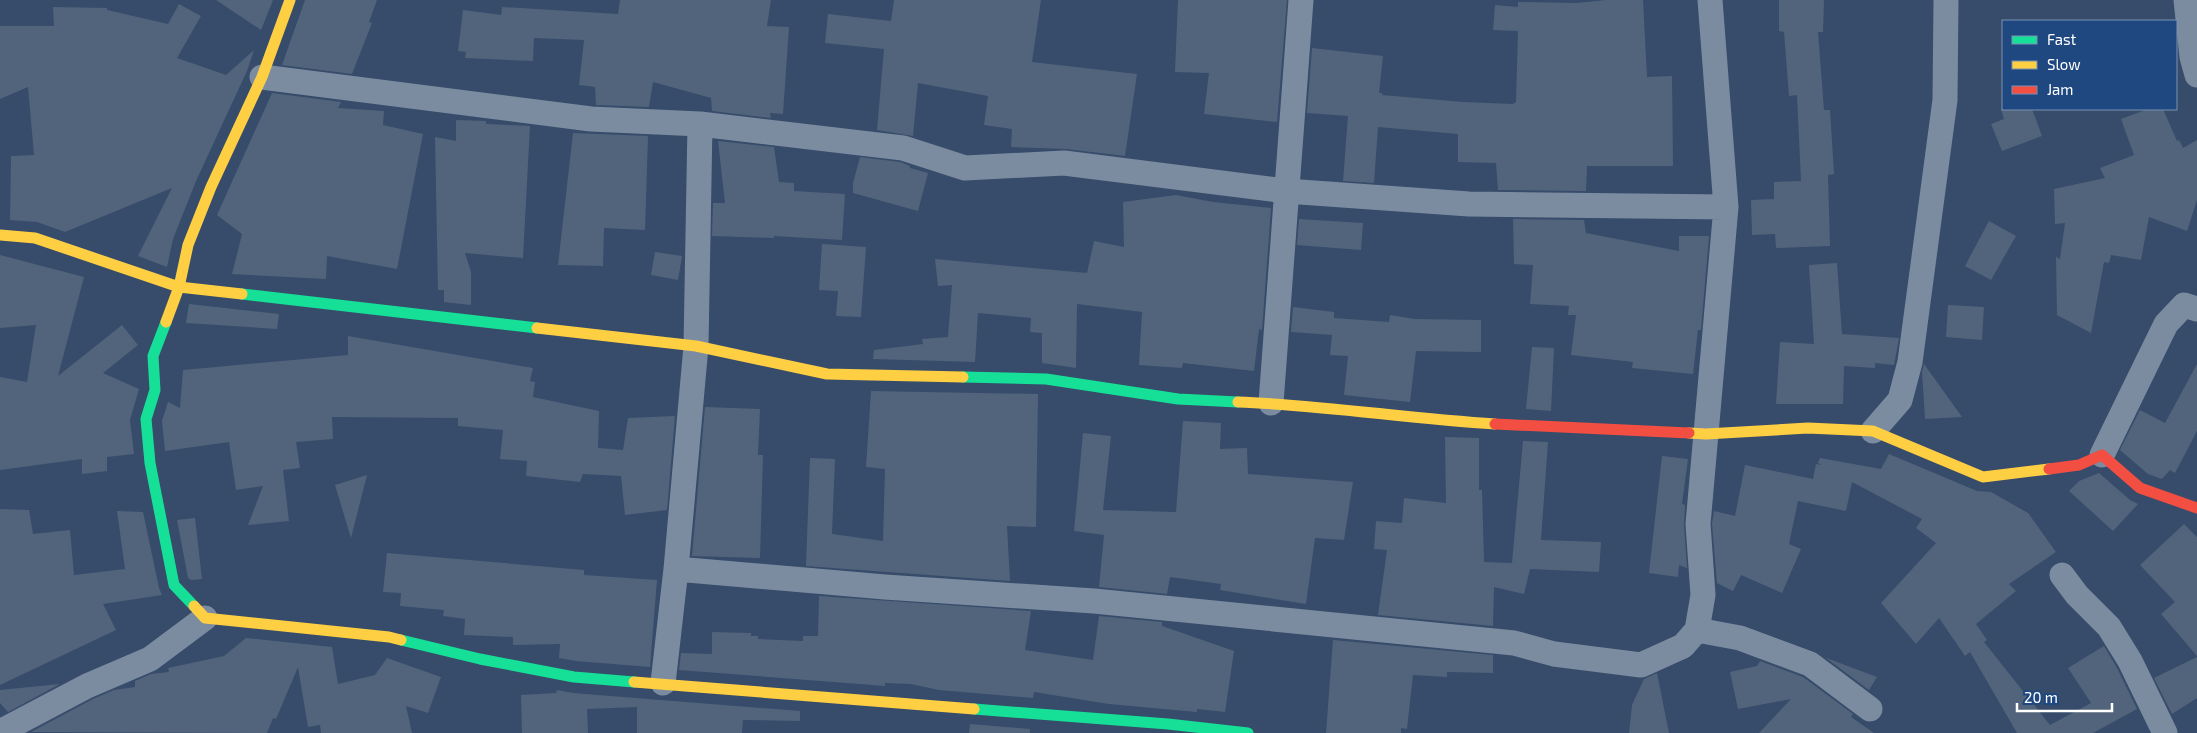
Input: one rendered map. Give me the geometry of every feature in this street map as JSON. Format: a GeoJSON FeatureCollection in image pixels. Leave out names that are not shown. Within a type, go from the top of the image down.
{"type":"FeatureCollection","features":[{"type":"Feature","properties":{"kind":"street"},"geometry":{"type":"LineString","coordinates":[[290,0],[262,77],[211,187],[188,245],[179,287],[153,356],[155,390],[146,419],[150,463],[174,585],[205,618],[389,637],[480,659],[574,677],[662,683],[1168,728],[1248,733]]}},
{"type":"Feature","properties":{"kind":"street"},"geometry":{"type":"LineString","coordinates":[[1271,403],[1301,0]]}},
{"type":"Feature","properties":{"kind":"street"},"geometry":{"type":"LineString","coordinates":[[676,569],[885,587],[1094,601],[1514,643],[1554,654],[1641,665],[1683,646],[1698,630],[1703,595],[1698,524],[1726,207],[1710,0]]}},
{"type":"Feature","properties":{"kind":"street"},"geometry":{"type":"LineString","coordinates":[[1873,431],[1900,400],[1910,362],[1945,100],[1946,0]]}},
{"type":"Feature","properties":{"kind":"street"},"geometry":{"type":"LineString","coordinates":[[2190,5],[2192,57],[2197,75]]}},
{"type":"Feature","properties":{"kind":"street"},"geometry":{"type":"LineString","coordinates":[[262,77],[591,119],[700,124],[904,148],[965,168],[1064,163],[1286,191],[1469,204],[1726,207]]}},
{"type":"Feature","properties":{"kind":"street"},"geometry":{"type":"LineString","coordinates":[[662,683],[676,569],[696,346],[700,124]]}},
{"type":"Feature","properties":{"kind":"street"},"geometry":{"type":"LineString","coordinates":[[0,235],[35,238],[179,287],[696,346],[827,374],[1046,379],[1178,399],[1271,403],[1444,421],[1706,434],[1808,428],[1873,431],[1983,477],[2079,465],[2102,455],[2166,324],[2184,305],[2197,309]]}},
{"type":"Feature","properties":{"kind":"street"},"geometry":{"type":"LineString","coordinates":[[2102,455],[2140,488],[2197,508]]}},
{"type":"Feature","properties":{"kind":"street"},"geometry":{"type":"LineString","coordinates":[[2062,575],[2077,595],[2108,627],[2130,661],[2165,733]]}},
{"type":"Feature","properties":{"kind":"street"},"geometry":{"type":"LineString","coordinates":[[0,732],[87,686],[150,659],[205,618]]}},
{"type":"Feature","properties":{"kind":"street"},"geometry":{"type":"LineString","coordinates":[[1698,630],[1740,638],[1810,664],[1870,708]]}},
{"type":"Feature","properties":{"kind":"building"},"geometry":{"type":"Polygon","coordinates":[[[216,0],[273,0],[261,30],[216,0]]]}},
{"type":"Feature","properties":{"kind":"building"},"geometry":{"type":"Polygon","coordinates":[[[305,0],[377,0],[369,22],[372,23],[352,74],[282,65],[305,0]]]}},
{"type":"Feature","properties":{"kind":"building"},"geometry":{"type":"Polygon","coordinates":[[[620,0],[771,0],[767,26],[789,27],[783,114],[770,113],[771,118],[712,111],[711,98],[653,82],[649,107],[596,105],[595,87],[579,85],[584,40],[534,38],[533,61],[465,58],[466,52],[458,51],[463,10],[501,15],[502,7],[618,14],[620,0]]]}},
{"type":"Feature","properties":{"kind":"building"},"geometry":{"type":"Polygon","coordinates":[[[894,0],[1041,0],[1032,62],[1137,74],[1125,156],[1066,149],[1011,147],[1012,129],[984,125],[988,96],[918,83],[913,136],[877,130],[884,49],[825,43],[828,14],[891,21],[894,0]]]}},
{"type":"Feature","properties":{"kind":"building"},"geometry":{"type":"Polygon","coordinates":[[[1178,0],[1287,0],[1277,122],[1204,114],[1209,73],[1175,72],[1178,0]]]}},
{"type":"Feature","properties":{"kind":"building"},"geometry":{"type":"Polygon","coordinates":[[[1606,0],[1643,0],[1647,77],[1672,76],[1673,166],[1587,166],[1586,191],[1498,190],[1496,163],[1458,162],[1458,134],[1378,127],[1374,183],[1343,181],[1348,116],[1307,113],[1312,48],[1383,56],[1379,93],[1382,93],[1382,95],[1513,104],[1516,102],[1518,31],[1493,30],[1495,5],[1518,7],[1518,2],[1577,3],[1606,0]]]}},
{"type":"Feature","properties":{"kind":"building"},"geometry":{"type":"Polygon","coordinates":[[[1779,0],[1824,0],[1823,32],[1818,32],[1824,110],[1830,110],[1834,174],[1828,175],[1830,246],[1776,248],[1775,234],[1752,235],[1751,200],[1774,199],[1774,182],[1801,181],[1797,95],[1789,96],[1784,32],[1779,31],[1779,0]]]}},
{"type":"Feature","properties":{"kind":"building"},"geometry":{"type":"Polygon","coordinates":[[[179,4],[201,16],[177,58],[226,75],[254,50],[247,71],[196,181],[173,239],[167,267],[138,256],[172,188],[65,232],[37,222],[10,220],[11,156],[34,155],[28,87],[0,99],[0,26],[54,26],[53,7],[107,8],[107,10],[168,24],[179,4]]]}},
{"type":"Feature","properties":{"kind":"building"},"geometry":{"type":"Polygon","coordinates":[[[272,93],[341,102],[338,108],[384,111],[383,125],[423,134],[397,269],[327,256],[326,279],[232,274],[242,234],[217,215],[272,93]]]}},
{"type":"Feature","properties":{"kind":"building"},"geometry":{"type":"Polygon","coordinates":[[[2001,109],[2032,110],[2042,136],[2002,151],[1991,124],[2004,119],[2001,109]]]}},
{"type":"Feature","properties":{"kind":"building"},"geometry":{"type":"Polygon","coordinates":[[[2145,110],[2163,110],[2177,141],[2179,140],[2183,148],[2197,140],[2197,200],[2187,231],[2149,217],[2141,260],[2111,255],[2109,263],[2104,262],[2091,333],[2057,315],[2056,257],[2060,259],[2065,223],[2055,224],[2054,189],[2105,178],[2100,168],[2134,155],[2121,119],[2145,110]]]}},
{"type":"Feature","properties":{"kind":"building"},"geometry":{"type":"Polygon","coordinates":[[[456,120],[486,121],[486,124],[530,126],[523,258],[465,253],[471,272],[471,305],[444,302],[444,290],[438,290],[435,137],[456,141],[456,120]]]}},
{"type":"Feature","properties":{"kind":"building"},"geometry":{"type":"Polygon","coordinates":[[[573,133],[648,136],[645,230],[604,228],[603,266],[558,265],[573,133]]]}},
{"type":"Feature","properties":{"kind":"building"},"geometry":{"type":"Polygon","coordinates":[[[718,141],[774,147],[779,182],[794,183],[794,191],[845,194],[842,240],[774,236],[774,238],[712,236],[713,203],[725,203],[718,141]]]}},
{"type":"Feature","properties":{"kind":"building"},"geometry":{"type":"Polygon","coordinates":[[[860,157],[900,162],[910,166],[910,168],[928,173],[918,211],[853,193],[853,183],[860,157]]]}},
{"type":"Feature","properties":{"kind":"building"},"geometry":{"type":"Polygon","coordinates":[[[1176,195],[1213,202],[1271,208],[1262,330],[1259,329],[1254,371],[1183,363],[1182,368],[1139,365],[1142,312],[1077,304],[1076,368],[1042,363],[1042,333],[1030,332],[1031,318],[978,313],[975,362],[873,359],[874,350],[923,344],[922,339],[948,337],[952,285],[938,286],[935,259],[1087,273],[1094,241],[1124,247],[1123,202],[1176,195]]]}},
{"type":"Feature","properties":{"kind":"building"},"geometry":{"type":"Polygon","coordinates":[[[1299,219],[1363,223],[1361,250],[1297,245],[1299,219]]]}},
{"type":"Feature","properties":{"kind":"building"},"geometry":{"type":"Polygon","coordinates":[[[1513,219],[1584,220],[1586,233],[1679,251],[1679,236],[1709,236],[1701,330],[1698,330],[1693,374],[1632,368],[1633,362],[1571,355],[1576,315],[1568,315],[1569,306],[1530,304],[1533,265],[1514,264],[1513,219]]]}},
{"type":"Feature","properties":{"kind":"building"},"geometry":{"type":"Polygon","coordinates":[[[1989,221],[2016,236],[1991,280],[1965,266],[1989,221]]]}},
{"type":"Feature","properties":{"kind":"building"},"geometry":{"type":"Polygon","coordinates":[[[822,244],[866,247],[861,317],[836,316],[838,291],[819,290],[822,244]]]}},
{"type":"Feature","properties":{"kind":"building"},"geometry":{"type":"Polygon","coordinates":[[[655,252],[682,256],[678,280],[651,275],[655,252]]]}},
{"type":"Feature","properties":{"kind":"building"},"geometry":{"type":"Polygon","coordinates":[[[0,255],[84,277],[58,376],[122,325],[138,345],[103,373],[139,389],[130,420],[134,454],[107,457],[107,471],[82,474],[82,459],[0,470],[0,377],[27,382],[36,325],[0,328],[0,255]]]}},
{"type":"Feature","properties":{"kind":"building"},"geometry":{"type":"Polygon","coordinates":[[[1837,263],[1842,334],[1899,338],[1894,365],[1875,363],[1875,368],[1844,366],[1843,404],[1776,404],[1780,342],[1814,344],[1809,265],[1837,263]]]}},
{"type":"Feature","properties":{"kind":"building"},"geometry":{"type":"Polygon","coordinates":[[[189,304],[279,314],[277,329],[186,323],[189,304]]]}},
{"type":"Feature","properties":{"kind":"building"},"geometry":{"type":"Polygon","coordinates":[[[1948,305],[1984,307],[1982,340],[1946,337],[1948,305]]]}},
{"type":"Feature","properties":{"kind":"building"},"geometry":{"type":"Polygon","coordinates":[[[1293,307],[1334,312],[1334,318],[1389,322],[1390,315],[1415,319],[1481,320],[1481,352],[1416,351],[1410,402],[1344,395],[1348,356],[1330,355],[1332,335],[1291,332],[1293,307]]]}},
{"type":"Feature","properties":{"kind":"building"},"geometry":{"type":"Polygon","coordinates":[[[348,336],[533,368],[530,381],[535,382],[533,397],[599,411],[598,448],[623,450],[628,418],[675,416],[667,510],[625,515],[621,476],[583,474],[580,482],[526,476],[527,461],[500,459],[503,430],[458,426],[458,418],[332,417],[333,439],[296,442],[300,468],[283,470],[289,521],[248,525],[263,486],[236,490],[229,442],[165,451],[162,421],[168,402],[180,408],[183,370],[348,355],[348,336]]]}},
{"type":"Feature","properties":{"kind":"building"},"geometry":{"type":"Polygon","coordinates":[[[1532,347],[1554,348],[1551,411],[1526,409],[1532,347]]]}},
{"type":"Feature","properties":{"kind":"building"},"geometry":{"type":"Polygon","coordinates":[[[1924,364],[1962,417],[1925,419],[1922,372],[1924,364]]]}},
{"type":"Feature","properties":{"kind":"building"},"geometry":{"type":"Polygon","coordinates":[[[2197,364],[2197,431],[2175,473],[2170,470],[2162,479],[2148,474],[2120,450],[2140,410],[2165,423],[2197,364]]]}},
{"type":"Feature","properties":{"kind":"building"},"geometry":{"type":"Polygon","coordinates":[[[871,391],[1038,394],[1036,527],[1007,526],[1010,581],[806,566],[810,458],[835,459],[832,534],[883,541],[885,469],[866,467],[871,391]]]}},
{"type":"Feature","properties":{"kind":"building"},"geometry":{"type":"Polygon","coordinates":[[[705,407],[760,409],[758,455],[763,455],[760,558],[692,556],[705,407]]]}},
{"type":"Feature","properties":{"kind":"building"},"geometry":{"type":"Polygon","coordinates":[[[1183,421],[1221,423],[1220,449],[1247,448],[1248,474],[1353,482],[1344,540],[1315,538],[1306,604],[1220,590],[1221,584],[1170,577],[1167,594],[1099,587],[1104,535],[1074,531],[1083,433],[1111,436],[1103,510],[1176,512],[1183,421]]]}},
{"type":"Feature","properties":{"kind":"building"},"geometry":{"type":"Polygon","coordinates":[[[1445,437],[1479,438],[1479,490],[1482,490],[1484,562],[1512,563],[1523,441],[1548,442],[1541,540],[1601,542],[1599,572],[1530,569],[1524,594],[1494,587],[1493,626],[1378,615],[1387,550],[1374,549],[1376,521],[1402,523],[1404,498],[1446,503],[1445,437]]]}},
{"type":"Feature","properties":{"kind":"building"},"geometry":{"type":"Polygon","coordinates":[[[1889,454],[1977,491],[1991,492],[2028,513],[2056,552],[2009,584],[2016,591],[1976,624],[1987,640],[1984,642],[2050,725],[2091,703],[2068,668],[2104,646],[2137,709],[2093,733],[2017,733],[1970,652],[1965,656],[1939,618],[1916,644],[1881,603],[1936,543],[1916,528],[1922,519],[1852,482],[1846,511],[1798,501],[1789,544],[1801,549],[1782,593],[1741,575],[1733,591],[1717,583],[1712,524],[1714,511],[1735,516],[1745,465],[1813,479],[1816,464],[1822,465],[1818,463],[1820,458],[1881,469],[1889,454]]]}},
{"type":"Feature","properties":{"kind":"building"},"geometry":{"type":"Polygon","coordinates":[[[1662,456],[1688,459],[1682,504],[1685,505],[1684,525],[1687,568],[1679,565],[1678,577],[1649,573],[1662,456]]]}},
{"type":"Feature","properties":{"kind":"building"},"geometry":{"type":"Polygon","coordinates":[[[2099,473],[2130,500],[2138,504],[2113,531],[2069,491],[2079,481],[2099,473]]]}},
{"type":"Feature","properties":{"kind":"building"},"geometry":{"type":"Polygon","coordinates":[[[367,475],[351,538],[335,485],[367,475]]]}},
{"type":"Feature","properties":{"kind":"building"},"geometry":{"type":"Polygon","coordinates":[[[0,509],[29,510],[33,534],[70,530],[74,575],[125,569],[117,511],[143,512],[162,595],[103,604],[116,630],[0,685],[0,509]]]}},
{"type":"Feature","properties":{"kind":"building"},"geometry":{"type":"Polygon","coordinates":[[[195,518],[202,579],[191,580],[188,578],[177,520],[195,518]]]}},
{"type":"Feature","properties":{"kind":"building"},"geometry":{"type":"Polygon","coordinates":[[[2184,524],[2197,537],[2197,656],[2161,614],[2175,602],[2140,565],[2184,524]]]}},
{"type":"Feature","properties":{"kind":"building"},"geometry":{"type":"Polygon","coordinates":[[[387,553],[584,570],[584,575],[657,580],[650,667],[559,658],[560,644],[513,645],[513,637],[464,635],[465,619],[443,616],[444,610],[400,606],[401,593],[383,592],[387,553]]]}},
{"type":"Feature","properties":{"kind":"building"},"geometry":{"type":"Polygon","coordinates":[[[819,596],[1031,611],[1025,650],[1093,660],[1099,616],[1162,622],[1162,626],[1234,651],[1225,712],[1197,709],[1197,712],[1109,704],[1034,692],[1033,698],[939,690],[911,684],[885,683],[885,686],[679,670],[681,653],[712,654],[712,632],[751,633],[751,636],[758,636],[758,639],[803,641],[803,636],[818,636],[819,596]]]}},
{"type":"Feature","properties":{"kind":"building"},"geometry":{"type":"Polygon","coordinates":[[[246,638],[332,647],[338,684],[375,675],[387,658],[441,677],[428,713],[406,706],[412,733],[321,733],[320,725],[308,727],[298,667],[276,719],[273,718],[267,733],[31,732],[93,699],[114,690],[135,687],[135,681],[151,674],[169,672],[168,668],[224,656],[246,638]]]}},
{"type":"Feature","properties":{"kind":"building"},"geometry":{"type":"Polygon","coordinates":[[[1333,640],[1493,655],[1493,673],[1447,672],[1447,677],[1413,675],[1407,729],[1401,728],[1401,733],[1326,733],[1333,640]]]}},
{"type":"Feature","properties":{"kind":"building"},"geometry":{"type":"Polygon","coordinates":[[[2197,657],[2197,698],[2172,714],[2154,678],[2197,657]]]}},
{"type":"Feature","properties":{"kind":"building"},"geometry":{"type":"Polygon","coordinates":[[[1826,658],[1829,659],[1877,677],[1869,690],[1826,658]]]}},
{"type":"Feature","properties":{"kind":"building"},"geometry":{"type":"Polygon","coordinates":[[[1760,661],[1803,677],[1853,714],[1851,717],[1874,733],[1759,733],[1791,699],[1738,709],[1730,672],[1757,666],[1760,661]]]}},
{"type":"Feature","properties":{"kind":"building"},"geometry":{"type":"Polygon","coordinates":[[[1657,673],[1669,733],[1629,733],[1632,705],[1644,679],[1657,673]]]}},
{"type":"Feature","properties":{"kind":"building"},"geometry":{"type":"Polygon","coordinates":[[[60,684],[8,712],[0,703],[0,690],[60,684]]]}},
{"type":"Feature","properties":{"kind":"building"},"geometry":{"type":"Polygon","coordinates":[[[557,690],[573,693],[800,711],[800,721],[743,720],[742,733],[637,733],[637,707],[587,709],[588,733],[522,733],[521,695],[556,693],[557,690]]]}},
{"type":"Feature","properties":{"kind":"building"},"geometry":{"type":"Polygon","coordinates":[[[970,724],[1030,729],[1030,733],[969,733],[970,724]]]}},
{"type":"Feature","properties":{"kind":"traffic: fast"},"geometry":{"type":"LineString","coordinates":[[242,294],[537,328]]}},
{"type":"Feature","properties":{"kind":"traffic: fast"},"geometry":{"type":"LineString","coordinates":[[166,322],[153,356],[155,390],[146,419],[150,463],[174,585],[194,606]]}},
{"type":"Feature","properties":{"kind":"traffic: fast"},"geometry":{"type":"LineString","coordinates":[[963,377],[1046,379],[1178,399],[1238,402]]}},
{"type":"Feature","properties":{"kind":"traffic: fast"},"geometry":{"type":"LineString","coordinates":[[401,640],[480,659],[574,677],[634,682]]}},
{"type":"Feature","properties":{"kind":"traffic: fast"},"geometry":{"type":"LineString","coordinates":[[974,709],[1168,724],[1248,733]]}},
{"type":"Feature","properties":{"kind":"traffic: slow"},"geometry":{"type":"LineString","coordinates":[[166,322],[179,287],[188,245],[211,187],[262,77],[290,0]]}},
{"type":"Feature","properties":{"kind":"traffic: slow"},"geometry":{"type":"LineString","coordinates":[[0,235],[35,238],[179,287],[242,294]]}},
{"type":"Feature","properties":{"kind":"traffic: slow"},"geometry":{"type":"LineString","coordinates":[[537,328],[696,346],[827,374],[963,377]]}},
{"type":"Feature","properties":{"kind":"traffic: slow"},"geometry":{"type":"LineString","coordinates":[[1238,402],[1495,424]]}},
{"type":"Feature","properties":{"kind":"traffic: slow"},"geometry":{"type":"LineString","coordinates":[[1689,433],[1706,434],[1808,428],[1873,431],[1983,477],[2049,469]]}},
{"type":"Feature","properties":{"kind":"traffic: slow"},"geometry":{"type":"LineString","coordinates":[[194,606],[205,618],[389,637],[401,640]]}},
{"type":"Feature","properties":{"kind":"traffic: slow"},"geometry":{"type":"LineString","coordinates":[[634,682],[974,709]]}},
{"type":"Feature","properties":{"kind":"traffic: jam"},"geometry":{"type":"LineString","coordinates":[[1495,424],[1689,433]]}},
{"type":"Feature","properties":{"kind":"traffic: jam"},"geometry":{"type":"LineString","coordinates":[[2049,469],[2079,465],[2102,455],[2140,488],[2197,508]]}}]}
